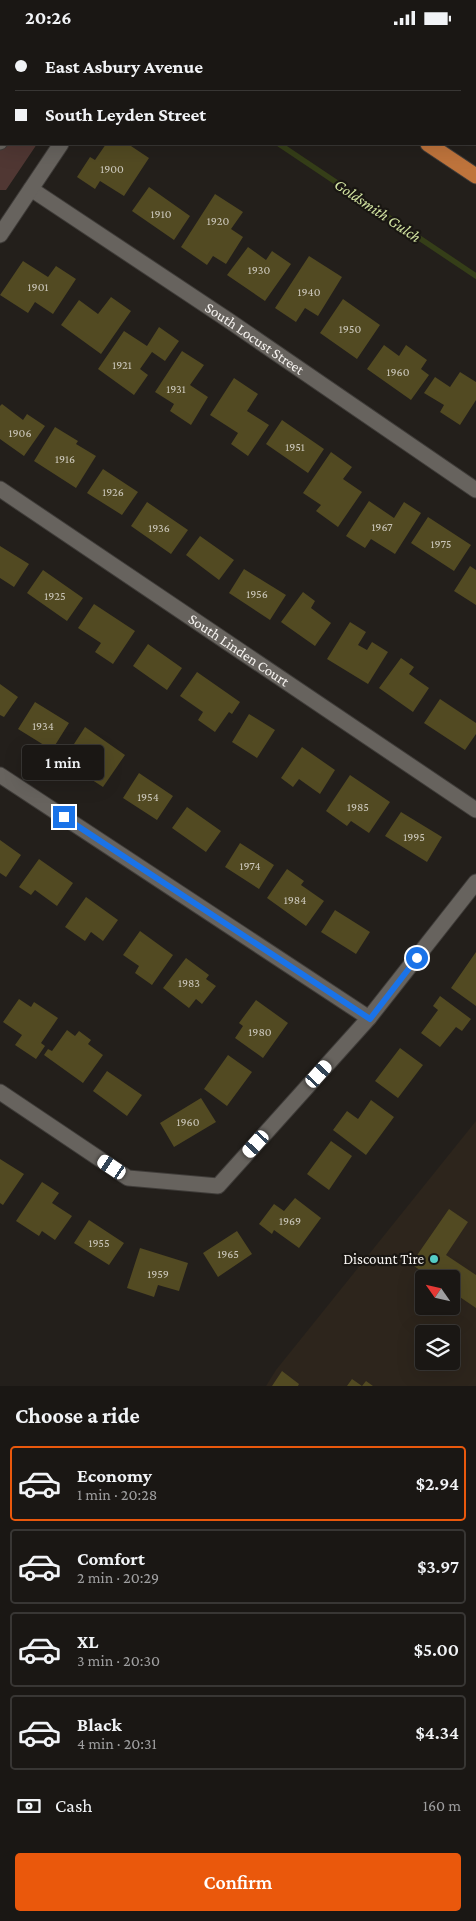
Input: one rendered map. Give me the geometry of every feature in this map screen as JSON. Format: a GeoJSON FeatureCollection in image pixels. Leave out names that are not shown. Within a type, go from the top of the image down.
{"type":"FeatureCollection","features":[{"type":"Feature","properties":{"kind":"main road"},"geometry":{"type":"LineString","coordinates":[[430,145],[476,176]]}},
{"type":"Feature","properties":{"kind":"street"},"geometry":{"type":"LineString","coordinates":[[0,235],[5,216],[31,189],[60,145]]}},
{"type":"Feature","properties":{"kind":"street","name":"South Locust Street"},"geometry":{"type":"LineString","coordinates":[[31,189],[476,490]]}},
{"type":"Feature","properties":{"kind":"street","name":"South Linden Court"},"geometry":{"type":"LineString","coordinates":[[0,489],[476,810]]}},
{"type":"Feature","properties":{"kind":"street"},"geometry":{"type":"LineString","coordinates":[[0,775],[370,1019]]}},
{"type":"Feature","properties":{"kind":"street"},"geometry":{"type":"LineString","coordinates":[[0,1092],[128,1178],[218,1186],[370,1019],[476,882]]}},
{"type":"Feature","properties":{"kind":"shaded area"},"geometry":{"type":"Polygon","coordinates":[[[0,145],[36,145],[6,190],[0,190],[0,145]]]}},
{"type":"Feature","properties":{"kind":"shaded area"},"geometry":{"type":"Polygon","coordinates":[[[476,1121],[476,1386],[266,1386],[276,1370],[476,1121]]]}},
{"type":"Feature","properties":{"kind":"building"},"geometry":{"type":"Polygon","coordinates":[[[105,145],[130,145],[149,158],[124,196],[100,181],[95,189],[77,177],[90,157],[95,160],[105,145]]]}},
{"type":"Feature","properties":{"kind":"building"},"geometry":{"type":"Polygon","coordinates":[[[149,187],[190,216],[174,240],[132,211],[149,187]]]}},
{"type":"Feature","properties":{"kind":"building"},"geometry":{"type":"Polygon","coordinates":[[[215,194],[243,212],[231,229],[243,237],[226,264],[213,256],[207,265],[181,247],[215,194]]]}},
{"type":"Feature","properties":{"kind":"building"},"geometry":{"type":"Polygon","coordinates":[[[248,247],[266,260],[272,251],[291,264],[265,301],[227,275],[248,247]]]}},
{"type":"Feature","properties":{"kind":"building"},"geometry":{"type":"Polygon","coordinates":[[[309,256],[342,277],[318,316],[305,308],[296,322],[275,308],[309,256]]]}},
{"type":"Feature","properties":{"kind":"building"},"geometry":{"type":"Polygon","coordinates":[[[23,261],[48,277],[56,266],[76,279],[53,314],[35,302],[28,313],[0,295],[23,261]]]}},
{"type":"Feature","properties":{"kind":"building"},"geometry":{"type":"Polygon","coordinates":[[[111,297],[131,311],[101,354],[61,325],[79,300],[98,314],[111,297]]]}},
{"type":"Feature","properties":{"kind":"building"},"geometry":{"type":"Polygon","coordinates":[[[343,299],[380,325],[357,359],[320,333],[343,299]]]}},
{"type":"Feature","properties":{"kind":"building"},"geometry":{"type":"Polygon","coordinates":[[[159,327],[179,341],[165,361],[152,352],[140,369],[148,375],[134,395],[98,369],[124,331],[147,346],[159,327]]]}},
{"type":"Feature","properties":{"kind":"building"},"geometry":{"type":"Polygon","coordinates":[[[384,345],[399,356],[406,345],[427,360],[421,369],[429,375],[411,400],[367,369],[384,345]]]}},
{"type":"Feature","properties":{"kind":"building"},"geometry":{"type":"Polygon","coordinates":[[[182,351],[204,365],[190,385],[208,397],[191,425],[170,411],[174,404],[155,392],[182,351]]]}},
{"type":"Feature","properties":{"kind":"building"},"geometry":{"type":"Polygon","coordinates":[[[460,372],[476,382],[476,400],[460,425],[440,412],[444,405],[424,393],[435,377],[450,387],[460,372]]]}},
{"type":"Feature","properties":{"kind":"building"},"geometry":{"type":"Polygon","coordinates":[[[234,378],[258,394],[247,411],[269,425],[248,456],[231,444],[238,433],[210,415],[234,378]]]}},
{"type":"Feature","properties":{"kind":"building"},"geometry":{"type":"Polygon","coordinates":[[[2,404],[23,420],[27,414],[45,426],[24,456],[0,439],[0,406],[2,404]]]}},
{"type":"Feature","properties":{"kind":"building"},"geometry":{"type":"Polygon","coordinates":[[[282,420],[324,449],[308,473],[266,444],[282,420]]]}},
{"type":"Feature","properties":{"kind":"building"},"geometry":{"type":"Polygon","coordinates":[[[55,427],[78,441],[76,444],[96,456],[76,488],[34,461],[55,427]]]}},
{"type":"Feature","properties":{"kind":"building"},"geometry":{"type":"Polygon","coordinates":[[[331,452],[352,467],[343,479],[362,492],[338,527],[316,511],[321,505],[303,493],[331,452]]]}},
{"type":"Feature","properties":{"kind":"building"},"geometry":{"type":"Polygon","coordinates":[[[103,469],[138,492],[122,515],[87,493],[103,469]]]}},
{"type":"Feature","properties":{"kind":"building"},"geometry":{"type":"Polygon","coordinates":[[[369,501],[394,518],[404,502],[421,513],[395,554],[371,539],[365,548],[346,536],[369,501]]]}},
{"type":"Feature","properties":{"kind":"building"},"geometry":{"type":"Polygon","coordinates":[[[147,502],[188,530],[171,554],[131,526],[147,502]]]}},
{"type":"Feature","properties":{"kind":"building"},"geometry":{"type":"Polygon","coordinates":[[[428,517],[471,545],[454,571],[411,543],[428,517]]]}},
{"type":"Feature","properties":{"kind":"building"},"geometry":{"type":"Polygon","coordinates":[[[200,536],[234,560],[219,580],[186,555],[200,536]]]}},
{"type":"Feature","properties":{"kind":"building"},"geometry":{"type":"Polygon","coordinates":[[[0,546],[29,564],[14,587],[0,578],[0,546]]]}},
{"type":"Feature","properties":{"kind":"building"},"geometry":{"type":"Polygon","coordinates":[[[470,566],[476,570],[476,605],[454,591],[470,566]]]}},
{"type":"Feature","properties":{"kind":"building"},"geometry":{"type":"Polygon","coordinates":[[[244,569],[286,595],[270,620],[229,593],[244,569]]]}},
{"type":"Feature","properties":{"kind":"building"},"geometry":{"type":"Polygon","coordinates":[[[43,570],[83,598],[67,621],[27,593],[43,570]]]}},
{"type":"Feature","properties":{"kind":"building"},"geometry":{"type":"Polygon","coordinates":[[[303,592],[315,601],[311,608],[331,623],[315,646],[281,622],[303,592]]]}},
{"type":"Feature","properties":{"kind":"building"},"geometry":{"type":"Polygon","coordinates":[[[94,604],[135,631],[113,664],[95,652],[101,643],[78,628],[94,604]]]}},
{"type":"Feature","properties":{"kind":"building"},"geometry":{"type":"Polygon","coordinates":[[[350,622],[366,632],[358,645],[367,650],[372,642],[388,652],[368,684],[327,659],[350,622]]]}},
{"type":"Feature","properties":{"kind":"building"},"geometry":{"type":"Polygon","coordinates":[[[148,644],[182,668],[167,690],[133,666],[148,644]]]}},
{"type":"Feature","properties":{"kind":"building"},"geometry":{"type":"Polygon","coordinates":[[[401,658],[414,667],[409,674],[429,688],[413,712],[379,688],[401,658]]]}},
{"type":"Feature","properties":{"kind":"building"},"geometry":{"type":"Polygon","coordinates":[[[197,672],[240,702],[232,714],[229,712],[215,732],[198,720],[203,712],[180,696],[197,672]]]}},
{"type":"Feature","properties":{"kind":"building"},"geometry":{"type":"Polygon","coordinates":[[[0,684],[18,697],[4,717],[0,715],[0,684]]]}},
{"type":"Feature","properties":{"kind":"building"},"geometry":{"type":"Polygon","coordinates":[[[440,699],[476,723],[476,734],[465,750],[424,723],[440,699]]]}},
{"type":"Feature","properties":{"kind":"building"},"geometry":{"type":"Polygon","coordinates":[[[35,702],[69,723],[52,750],[18,729],[35,702]]]}},
{"type":"Feature","properties":{"kind":"building"},"geometry":{"type":"Polygon","coordinates":[[[249,714],[275,730],[257,758],[232,742],[249,714]]]}},
{"type":"Feature","properties":{"kind":"building"},"geometry":{"type":"Polygon","coordinates":[[[85,727],[125,755],[103,787],[63,761],[85,727]]]}},
{"type":"Feature","properties":{"kind":"building"},"geometry":{"type":"Polygon","coordinates":[[[302,747],[335,770],[320,794],[299,779],[293,787],[281,778],[302,747]]]}},
{"type":"Feature","properties":{"kind":"building"},"geometry":{"type":"Polygon","coordinates":[[[139,773],[173,796],[157,820],[123,798],[139,773]]]}},
{"type":"Feature","properties":{"kind":"building"},"geometry":{"type":"Polygon","coordinates":[[[350,775],[390,802],[369,833],[351,821],[347,826],[326,811],[350,775]]]}},
{"type":"Feature","properties":{"kind":"building"},"geometry":{"type":"Polygon","coordinates":[[[187,807],[221,831],[206,852],[172,828],[187,807]]]}},
{"type":"Feature","properties":{"kind":"building"},"geometry":{"type":"Polygon","coordinates":[[[401,812],[442,837],[427,862],[385,836],[401,812]]]}},
{"type":"Feature","properties":{"kind":"building"},"geometry":{"type":"Polygon","coordinates":[[[0,840],[21,855],[6,877],[0,873],[0,840]]]}},
{"type":"Feature","properties":{"kind":"building"},"geometry":{"type":"Polygon","coordinates":[[[240,843],[274,865],[259,889],[225,867],[240,843]]]}},
{"type":"Feature","properties":{"kind":"building"},"geometry":{"type":"Polygon","coordinates":[[[39,859],[73,883],[57,906],[35,890],[31,895],[19,887],[39,859]]]}},
{"type":"Feature","properties":{"kind":"building"},"geometry":{"type":"Polygon","coordinates":[[[287,869],[304,881],[301,885],[324,901],[306,926],[267,898],[287,869]]]}},
{"type":"Feature","properties":{"kind":"building"},"geometry":{"type":"Polygon","coordinates":[[[86,897],[118,920],[103,941],[91,932],[85,941],[65,927],[86,897]]]}},
{"type":"Feature","properties":{"kind":"building"},"geometry":{"type":"Polygon","coordinates":[[[335,910],[370,932],[356,954],[321,932],[335,910]]]}},
{"type":"Feature","properties":{"kind":"building"},"geometry":{"type":"Polygon","coordinates":[[[140,931],[173,955],[152,985],[135,973],[139,966],[123,955],[140,931]]]}},
{"type":"Feature","properties":{"kind":"building"},"geometry":{"type":"Polygon","coordinates":[[[476,952],[476,1006],[451,988],[476,952]]]}},
{"type":"Feature","properties":{"kind":"building"},"geometry":{"type":"Polygon","coordinates":[[[186,958],[209,975],[206,979],[216,986],[202,1004],[196,999],[189,1008],[163,988],[186,958]]]}},
{"type":"Feature","properties":{"kind":"building"},"geometry":{"type":"Polygon","coordinates":[[[440,996],[471,1019],[462,1031],[456,1027],[440,1047],[421,1033],[438,1010],[433,1006],[440,996]]]}},
{"type":"Feature","properties":{"kind":"building"},"geometry":{"type":"Polygon","coordinates":[[[19,999],[31,1007],[34,1002],[58,1018],[41,1043],[45,1046],[36,1059],[15,1045],[22,1035],[3,1022],[19,999]]]}},
{"type":"Feature","properties":{"kind":"building"},"geometry":{"type":"Polygon","coordinates":[[[256,1000],[288,1023],[263,1058],[235,1038],[243,1026],[239,1023],[256,1000]]]}},
{"type":"Feature","properties":{"kind":"building"},"geometry":{"type":"Polygon","coordinates":[[[67,1030],[75,1036],[79,1031],[91,1040],[88,1044],[103,1055],[83,1083],[44,1055],[48,1049],[52,1051],[67,1030]]]}},
{"type":"Feature","properties":{"kind":"building"},"geometry":{"type":"Polygon","coordinates":[[[400,1048],[423,1065],[398,1098],[375,1081],[400,1048]]]}},
{"type":"Feature","properties":{"kind":"building"},"geometry":{"type":"Polygon","coordinates":[[[228,1055],[252,1072],[227,1106],[204,1089],[228,1055]]]}},
{"type":"Feature","properties":{"kind":"building"},"geometry":{"type":"Polygon","coordinates":[[[107,1071],[142,1095],[127,1116],[93,1091],[107,1071]]]}},
{"type":"Feature","properties":{"kind":"building"},"geometry":{"type":"Polygon","coordinates":[[[201,1098],[216,1122],[174,1147],[160,1123],[201,1098]]]}},
{"type":"Feature","properties":{"kind":"building"},"geometry":{"type":"Polygon","coordinates":[[[371,1100],[394,1117],[366,1155],[333,1130],[347,1111],[358,1119],[371,1100]]]}},
{"type":"Feature","properties":{"kind":"building"},"geometry":{"type":"Polygon","coordinates":[[[331,1141],[352,1156],[329,1190],[307,1174],[331,1141]]]}},
{"type":"Feature","properties":{"kind":"building"},"geometry":{"type":"Polygon","coordinates":[[[0,1159],[24,1174],[3,1205],[0,1203],[0,1159]]]}},
{"type":"Feature","properties":{"kind":"building"},"geometry":{"type":"Polygon","coordinates":[[[42,1182],[59,1193],[52,1203],[72,1216],[55,1240],[42,1231],[39,1236],[16,1221],[42,1182]]]}},
{"type":"Feature","properties":{"kind":"building"},"geometry":{"type":"Polygon","coordinates":[[[295,1198],[321,1218],[299,1248],[274,1230],[272,1234],[259,1224],[274,1204],[284,1211],[295,1198]]]}},
{"type":"Feature","properties":{"kind":"building","name":"Discount Tire"},"geometry":{"type":"Polygon","coordinates":[[[449,1209],[468,1222],[446,1255],[476,1275],[476,1308],[460,1297],[460,1270],[420,1270],[411,1264],[449,1209]]]}},
{"type":"Feature","properties":{"kind":"building"},"geometry":{"type":"Polygon","coordinates":[[[89,1220],[124,1243],[109,1265],[74,1243],[89,1220]]]}},
{"type":"Feature","properties":{"kind":"building"},"geometry":{"type":"Polygon","coordinates":[[[237,1231],[252,1254],[218,1277],[203,1253],[237,1231]]]}},
{"type":"Feature","properties":{"kind":"building"},"geometry":{"type":"Polygon","coordinates":[[[140,1248],[188,1263],[179,1291],[158,1285],[154,1297],[127,1288],[140,1248]]]}},
{"type":"Feature","properties":{"kind":"building"},"geometry":{"type":"Polygon","coordinates":[[[282,1371],[299,1384],[298,1386],[272,1386],[282,1371]]]}},
{"type":"Feature","properties":{"kind":"building"},"geometry":{"type":"Polygon","coordinates":[[[352,1379],[362,1386],[347,1386],[352,1379]]]}},
{"type":"Feature","properties":{"kind":"building"},"geometry":{"type":"Polygon","coordinates":[[[366,1381],[373,1386],[362,1386],[366,1381]]]}},
{"type":"Feature","properties":{"kind":"waterway","name":"Goldsmith Gulch"},"geometry":{"type":"LineString","coordinates":[[280,145],[476,276]]}},
{"type":"Feature","properties":{"kind":"place","name":"Discount Tire"},"geometry":{"type":"Point","coordinates":[434,1259]}},
{"type":"Feature","properties":{"kind":"route"},"geometry":{"type":"LineString","coordinates":[[64,817],[370,1019],[417,958]]}}]}
